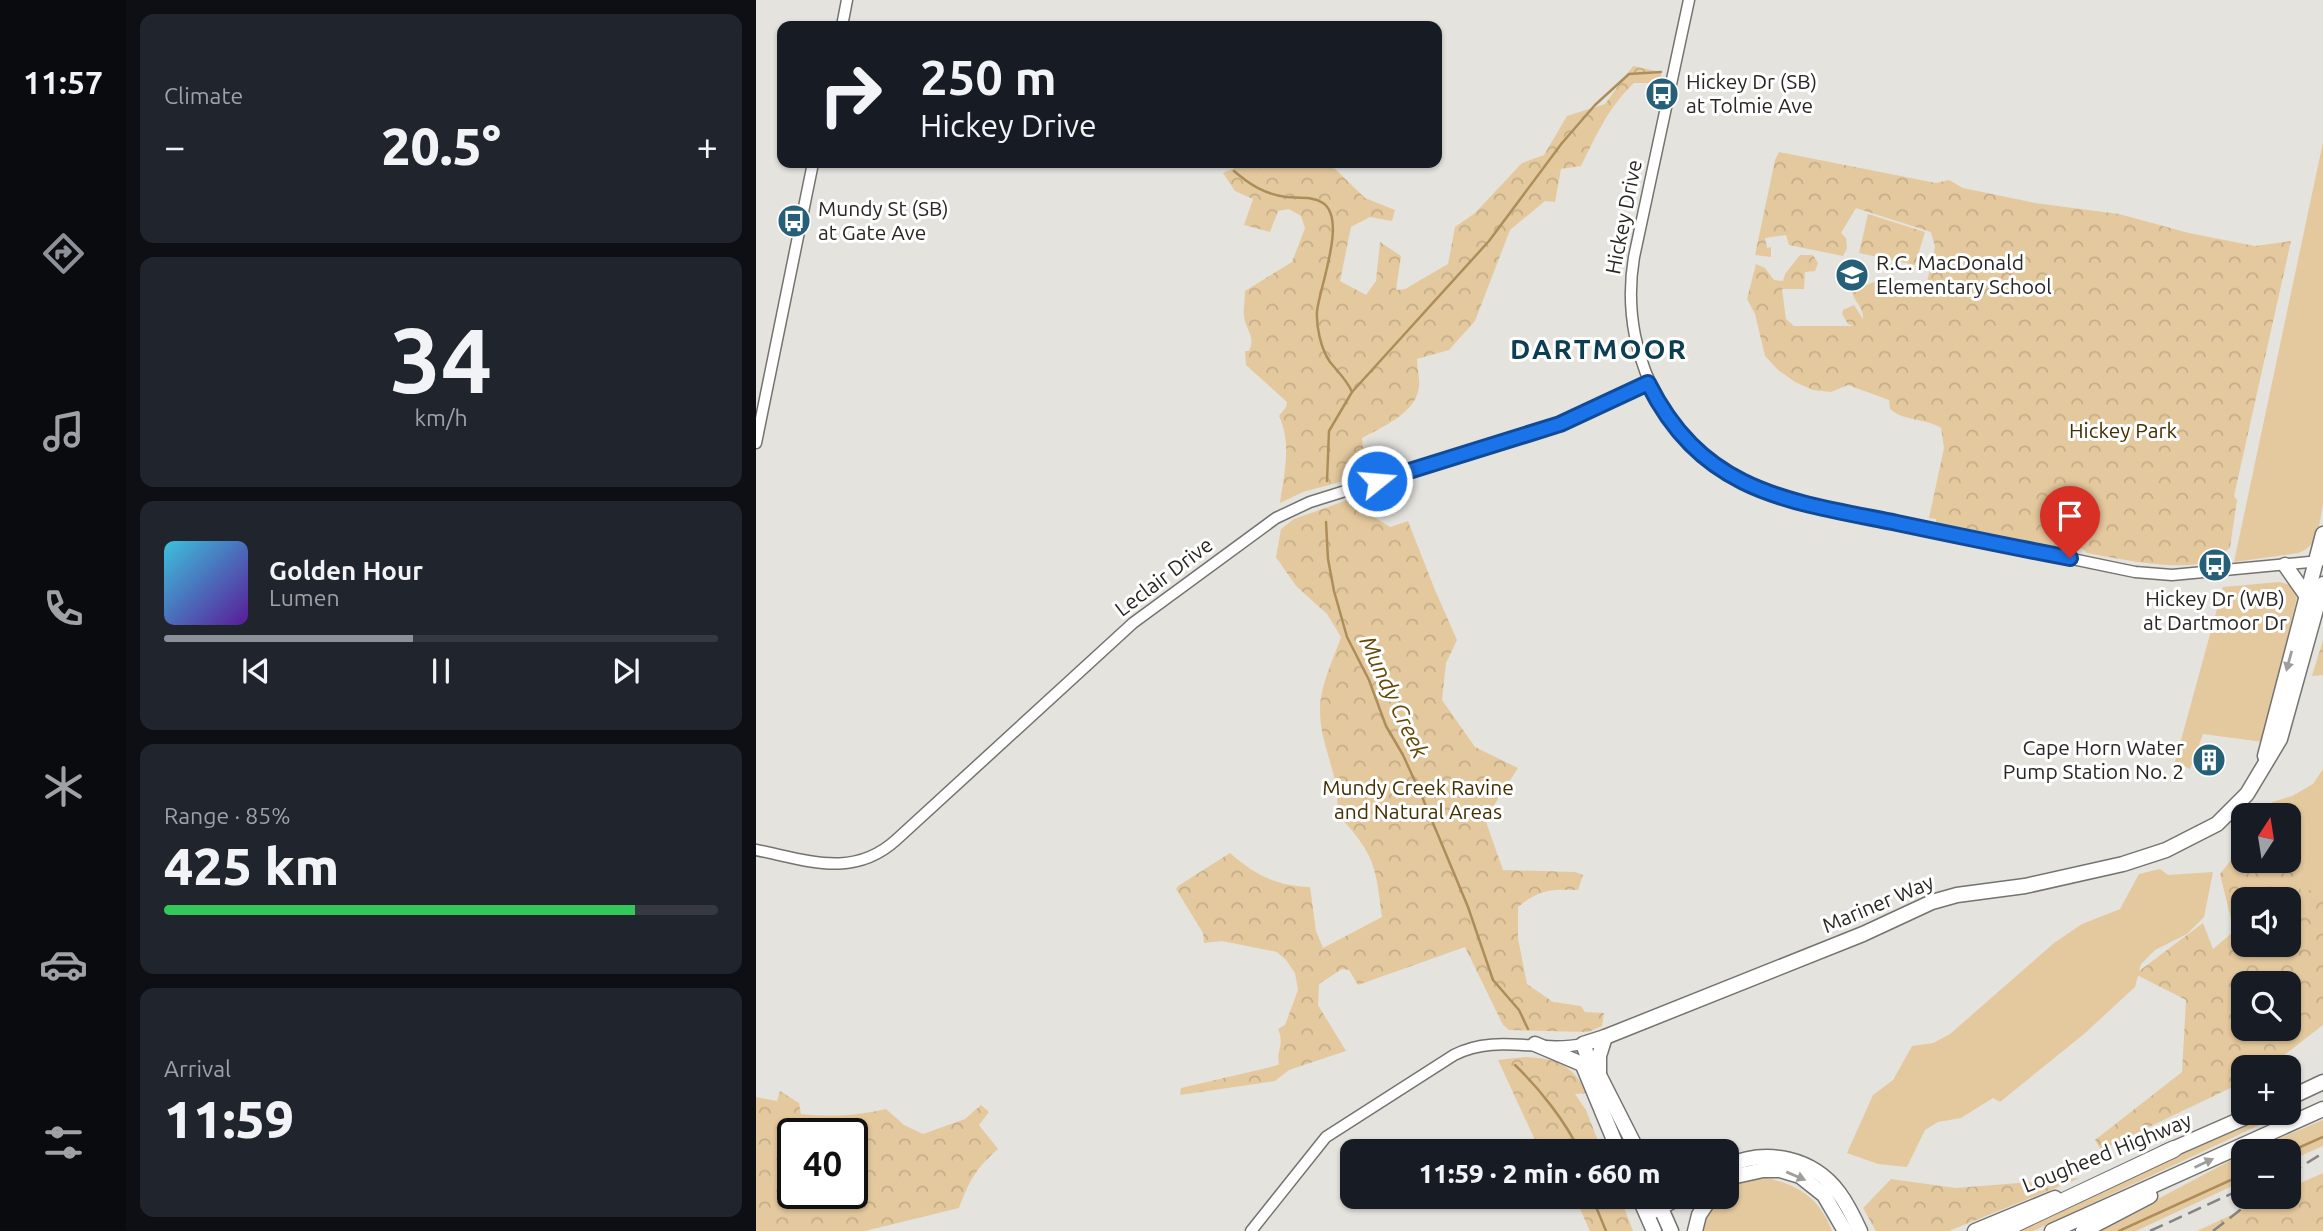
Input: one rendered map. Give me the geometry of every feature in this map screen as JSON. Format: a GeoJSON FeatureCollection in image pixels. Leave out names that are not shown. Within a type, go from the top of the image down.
{"type":"FeatureCollection","features":[{"type":"Feature","properties":{"kind":"highway"},"geometry":{"type":"LineString","coordinates":[[2000,1231],[2174,1149]]}},
{"type":"Feature","properties":{"kind":"main road","name":"Mariner Way"},"geometry":{"type":"LineString","coordinates":[[2257,777],[2306,595],[2319,562],[2323,534]]}},
{"type":"Feature","properties":{"kind":"main road"},"geometry":{"type":"LineString","coordinates":[[2286,565],[2306,595]]}},
{"type":"Feature","properties":{"kind":"main road","name":"Mariner Way"},"geometry":{"type":"LineString","coordinates":[[1580,1044],[1605,1037],[1872,930],[1932,902],[1957,895],[2025,886],[2098,870],[2166,850],[2224,819],[2242,801],[2282,734],[2323,584]]}},
{"type":"Feature","properties":{"kind":"main road"},"geometry":{"type":"LineString","coordinates":[[1599,1074],[1599,1057],[1605,1037]]}},
{"type":"Feature","properties":{"kind":"main road"},"geometry":{"type":"LineString","coordinates":[[1535,1044],[1582,1064]]}},
{"type":"Feature","properties":{"kind":"main road"},"geometry":{"type":"LineString","coordinates":[[1580,1044],[1582,1064],[1614,1139]]}},
{"type":"Feature","properties":{"kind":"main road"},"geometry":{"type":"LineString","coordinates":[[1580,1044],[1592,1068],[1599,1074],[1631,1139]]}},
{"type":"Feature","properties":{"kind":"main road"},"geometry":{"type":"LineString","coordinates":[[2301,1092],[2323,1082]]}},
{"type":"Feature","properties":{"kind":"main road"},"geometry":{"type":"LineString","coordinates":[[2249,1139],[2323,1098]]}},
{"type":"Feature","properties":{"kind":"main road"},"geometry":{"type":"LineString","coordinates":[[2255,1139],[2323,1108]]}},
{"type":"Feature","properties":{"kind":"main road","name":"Lougheed Highway"},"geometry":{"type":"LineString","coordinates":[[1975,1231],[2231,1124]]}},
{"type":"Feature","properties":{"kind":"main road"},"geometry":{"type":"LineString","coordinates":[[2052,1231],[2231,1150]]}},
{"type":"Feature","properties":{"kind":"main road"},"geometry":{"type":"LineString","coordinates":[[1739,1165],[1744,1160],[1765,1157],[1782,1158],[1804,1165],[1822,1176],[1839,1192],[1860,1231]]}},
{"type":"Feature","properties":{"kind":"main road"},"geometry":{"type":"LineString","coordinates":[[1739,1173],[1772,1170],[1800,1176],[1824,1195],[1843,1230]]}},
{"type":"Feature","properties":{"kind":"main road"},"geometry":{"type":"LineString","coordinates":[[2083,1231],[2147,1198],[2179,1175]]}},
{"type":"Feature","properties":{"kind":"main road"},"geometry":{"type":"LineString","coordinates":[[1652,1209],[1654,1231]]}},
{"type":"Feature","properties":{"kind":"main road"},"geometry":{"type":"LineString","coordinates":[[1656,1209],[1671,1231]]}},
{"type":"Feature","properties":{"kind":"main road"},"geometry":{"type":"LineString","coordinates":[[1695,1231],[1703,1209]]}},
{"type":"Feature","properties":{"kind":"street"},"geometry":{"type":"LineString","coordinates":[[843,21],[847,0]]}},
{"type":"Feature","properties":{"kind":"street","name":"Hickey Drive"},"geometry":{"type":"LineString","coordinates":[[1689,0],[1632,274],[1632,320],[1648,383],[1668,418],[1698,452],[1738,480],[1782,499],[2142,573],[2172,575],[2319,562]]}},
{"type":"Feature","properties":{"kind":"street"},"geometry":{"type":"LineString","coordinates":[[756,443],[812,168]]}},
{"type":"Feature","properties":{"kind":"street","name":"Leclair Drive"},"geometry":{"type":"LineString","coordinates":[[756,850],[839,865],[877,854],[890,846],[1133,623],[1276,518],[1310,502],[1560,424],[1648,383]]}},
{"type":"Feature","properties":{"kind":"street"},"geometry":{"type":"LineString","coordinates":[[1251,1231],[1291,1178],[1331,1133],[1464,1049],[1489,1044],[1580,1044]]}},
{"type":"Feature","properties":{"kind":"green space"},"geometry":{"type":"Polygon","coordinates":[[[1633,66],[1661,72],[1662,83],[1634,83],[1625,92],[1610,111],[1581,166],[1561,169],[1555,202],[1545,201],[1510,230],[1475,321],[1449,350],[1417,359],[1419,387],[1412,404],[1397,418],[1362,438],[1366,475],[1303,492],[1280,503],[1286,448],[1279,416],[1287,402],[1246,365],[1245,351],[1249,351],[1251,337],[1244,316],[1245,291],[1292,262],[1305,228],[1301,216],[1289,209],[1278,211],[1270,232],[1244,225],[1253,199],[1235,191],[1223,173],[1235,168],[1334,168],[1365,198],[1395,210],[1392,221],[1370,217],[1351,227],[1340,281],[1366,295],[1376,281],[1380,242],[1401,256],[1396,290],[1405,289],[1448,264],[1455,227],[1475,213],[1522,163],[1544,155],[1567,116],[1605,104],[1633,66]]]}},
{"type":"Feature","properties":{"kind":"green space"},"geometry":{"type":"Polygon","coordinates":[[[2323,142],[2323,504],[2319,526],[2314,540],[2298,553],[2234,562],[2323,142]]]}},
{"type":"Feature","properties":{"kind":"green space","name":"Hickey Park"},"geometry":{"type":"Polygon","coordinates":[[[1779,152],[1936,183],[1949,180],[1963,188],[2035,203],[2119,214],[2189,233],[2255,246],[2291,241],[2234,496],[2237,500],[2230,548],[2208,562],[2180,565],[2148,563],[2087,553],[2083,549],[2067,549],[1936,522],[1936,519],[1929,518],[1944,448],[1941,428],[1901,416],[1890,409],[1889,400],[1848,385],[1831,392],[1813,390],[1795,382],[1765,356],[1755,314],[1747,299],[1756,264],[1765,268],[1774,280],[1783,281],[1785,274],[1800,255],[1813,255],[1818,263],[1815,271],[1805,272],[1804,289],[1782,289],[1786,319],[1794,326],[1854,326],[1848,324],[1842,314],[1843,310],[1854,305],[1863,319],[1852,292],[1873,282],[1925,291],[1935,247],[1931,232],[1856,208],[1841,233],[1846,238],[1847,248],[1843,256],[1789,245],[1786,235],[1765,238],[1767,248],[1771,247],[1771,257],[1755,255],[1779,152]]]}},
{"type":"Feature","properties":{"kind":"green space"},"geometry":{"type":"Polygon","coordinates":[[[1868,214],[1925,232],[1915,265],[1859,253],[1868,214]]]}},
{"type":"Feature","properties":{"kind":"green space","name":"Mundy Creek Ravine and Natural Areas"},"geometry":{"type":"Polygon","coordinates":[[[1359,496],[1366,512],[1390,527],[1408,521],[1457,640],[1446,663],[1442,700],[1475,747],[1518,768],[1485,819],[1503,870],[1575,872],[1583,875],[1578,890],[1546,891],[1518,907],[1518,938],[1527,984],[1553,1002],[1581,1006],[1585,1012],[1604,1013],[1602,1026],[1588,1032],[1509,1030],[1503,1025],[1465,947],[1358,985],[1349,970],[1342,969],[1319,984],[1318,1005],[1346,1051],[1289,1070],[1275,1081],[1180,1095],[1181,1088],[1279,1065],[1281,1040],[1278,1029],[1285,1025],[1298,990],[1295,973],[1277,952],[1222,941],[1204,943],[1203,933],[1176,889],[1178,886],[1230,853],[1248,867],[1276,882],[1310,887],[1316,931],[1323,948],[1382,917],[1378,884],[1371,861],[1359,839],[1337,814],[1336,787],[1321,724],[1322,692],[1341,637],[1327,614],[1296,586],[1276,557],[1281,529],[1294,519],[1359,496]]]}},
{"type":"Feature","properties":{"kind":"green space"},"geometry":{"type":"Polygon","coordinates":[[[2279,582],[2291,586],[2297,597],[2263,742],[2203,734],[2190,769],[2175,762],[2223,587],[2279,582]]]}},
{"type":"Feature","properties":{"kind":"green space"},"geometry":{"type":"Polygon","coordinates":[[[2323,640],[2323,675],[2312,676],[2323,640]]]}},
{"type":"Feature","properties":{"kind":"green space"},"geometry":{"type":"Polygon","coordinates":[[[2323,769],[2323,886],[2301,894],[2301,803],[2293,803],[2292,796],[2313,784],[2323,769]]]}},
{"type":"Feature","properties":{"kind":"green space"},"geometry":{"type":"Polygon","coordinates":[[[2292,796],[2293,803],[2272,802],[2292,796]]]}},
{"type":"Feature","properties":{"kind":"green space"},"geometry":{"type":"Polygon","coordinates":[[[2231,860],[2231,873],[2299,873],[2300,887],[2231,887],[2231,919],[2220,874],[2231,860]]]}},
{"type":"Feature","properties":{"kind":"green space"},"geometry":{"type":"Polygon","coordinates":[[[2160,869],[2168,875],[2213,872],[2204,917],[2187,934],[2155,950],[2141,964],[2135,987],[2084,1034],[2000,1102],[1993,1098],[1961,1118],[1938,1122],[1925,1130],[1907,1167],[1878,1164],[1847,1153],[1873,1095],[1893,1080],[1912,1046],[1933,1043],[1950,1034],[2054,943],[2082,924],[2120,909],[2139,874],[2160,869]]]}},
{"type":"Feature","properties":{"kind":"green space"},"geometry":{"type":"Polygon","coordinates":[[[2323,886],[2323,1025],[2284,1055],[2231,1055],[2231,1088],[2101,1150],[2095,1140],[2182,1072],[2186,1000],[2135,974],[2203,923],[2213,949],[2231,934],[2231,957],[2301,957],[2301,893],[2323,886]]]}},
{"type":"Feature","properties":{"kind":"green space"},"geometry":{"type":"Polygon","coordinates":[[[1525,1057],[1548,1059],[1569,1069],[1589,1093],[1575,1094],[1586,1110],[1597,1139],[1534,1139],[1498,1060],[1525,1057]]]}},
{"type":"Feature","properties":{"kind":"green space"},"geometry":{"type":"Polygon","coordinates":[[[780,1091],[799,1103],[801,1114],[833,1116],[886,1109],[904,1125],[923,1134],[965,1119],[981,1105],[989,1112],[979,1125],[998,1149],[974,1176],[959,1208],[865,1231],[756,1231],[756,1097],[777,1101],[780,1091]]]}},
{"type":"Feature","properties":{"kind":"green space"},"geometry":{"type":"Polygon","coordinates":[[[2323,1120],[2323,1146],[2301,1156],[2301,1139],[2278,1139],[2323,1120]]]}},
{"type":"Feature","properties":{"kind":"green space"},"geometry":{"type":"Polygon","coordinates":[[[2243,1125],[2259,1125],[2033,1231],[2013,1231],[2243,1125]]]}},
{"type":"Feature","properties":{"kind":"green space"},"geometry":{"type":"Polygon","coordinates":[[[2231,1160],[2231,1187],[2136,1231],[2097,1231],[2231,1160]]]}},
{"type":"Feature","properties":{"kind":"green space"},"geometry":{"type":"Polygon","coordinates":[[[2323,1173],[2323,1231],[2197,1231],[2244,1209],[2301,1209],[2301,1183],[2323,1173]]]}},
{"type":"Feature","properties":{"kind":"green space"},"geometry":{"type":"Polygon","coordinates":[[[1766,1178],[1798,1189],[1821,1210],[1832,1231],[1702,1231],[1711,1209],[1739,1209],[1739,1184],[1766,1178]]]}},
{"type":"Feature","properties":{"kind":"green space"},"geometry":{"type":"Polygon","coordinates":[[[2080,1178],[1949,1231],[1876,1231],[1863,1208],[1891,1179],[1956,1188],[2080,1178]]]}},
{"type":"Feature","properties":{"kind":"green space"},"geometry":{"type":"Polygon","coordinates":[[[1580,1209],[1625,1209],[1633,1231],[1590,1231],[1580,1209]]]}},
{"type":"Feature","properties":{"kind":"waterway"},"geometry":{"type":"LineString","coordinates":[[1327,481],[1329,431],[1352,392],[1489,241],[1562,143],[1595,105],[1629,74],[1661,72]]}},
{"type":"Feature","properties":{"kind":"waterway","name":"Mundy Creek"},"geometry":{"type":"LineString","coordinates":[[1234,171],[1265,191],[1278,196],[1314,199],[1323,203],[1330,211],[1333,223],[1332,238],[1317,311],[1317,324],[1327,357],[1352,392]]}},
{"type":"Feature","properties":{"kind":"waterway","name":"Mundy Creek"},"geometry":{"type":"LineString","coordinates":[[1326,522],[1328,559],[1347,637],[1369,680],[1386,726],[1423,799],[1468,907],[1493,980],[1519,1010],[1528,1029]]}},
{"type":"Feature","properties":{"kind":"waterway","name":"Mundy Creek"},"geometry":{"type":"LineString","coordinates":[[1515,1065],[1551,1106],[1573,1139]]}},
{"type":"Feature","properties":{"kind":"waterway","name":"Mundy Creek"},"geometry":{"type":"LineString","coordinates":[[2301,1147],[2323,1137]]}},
{"type":"Feature","properties":{"kind":"waterway","name":"Mundy Creek"},"geometry":{"type":"LineString","coordinates":[[2119,1231],[2231,1180]]}},
{"type":"Feature","properties":{"kind":"waterway","name":"Mundy Creek"},"geometry":{"type":"LineString","coordinates":[[1597,1209],[1606,1231]]}},
{"type":"Feature","properties":{"kind":"railway"},"geometry":{"type":"LineString","coordinates":[[2301,1167],[2323,1153]]}},
{"type":"Feature","properties":{"kind":"railway"},"geometry":{"type":"LineString","coordinates":[[2150,1231],[2231,1194]]}},
{"type":"Feature","properties":{"kind":"railway"},"geometry":{"type":"LineString","coordinates":[[2213,1231],[2241,1209]]}},
{"type":"Feature","properties":{"kind":"place","name":"Hickey Dr (SB) at Tolmie Ave"},"geometry":{"type":"Point","coordinates":[1662,94]}},
{"type":"Feature","properties":{"kind":"place","name":"Mundy St (SB) at Gate Ave"},"geometry":{"type":"Point","coordinates":[794,221]}},
{"type":"Feature","properties":{"kind":"place","name":"R.C. MacDonald Elementary School"},"geometry":{"type":"Point","coordinates":[1852,275]}},
{"type":"Feature","properties":{"kind":"place","name":"Hickey Dr (WB) at Dartmoor Dr"},"geometry":{"type":"Point","coordinates":[2215,565]}},
{"type":"Feature","properties":{"kind":"place","name":"Cape Horn Water Pump Station No. 2"},"geometry":{"type":"Point","coordinates":[2209,760]}},
{"type":"Feature","properties":{"kind":"district","name":"DARTMOOR"},"geometry":{"type":"Point","coordinates":[1599,349]}},
{"type":"Feature","properties":{"kind":"route"},"geometry":{"type":"LineString","coordinates":[[1377,481],[1560,424],[1648,383],[1668,418],[1698,452],[1729,475],[1755,489],[1803,504],[2070,558]]}}]}
